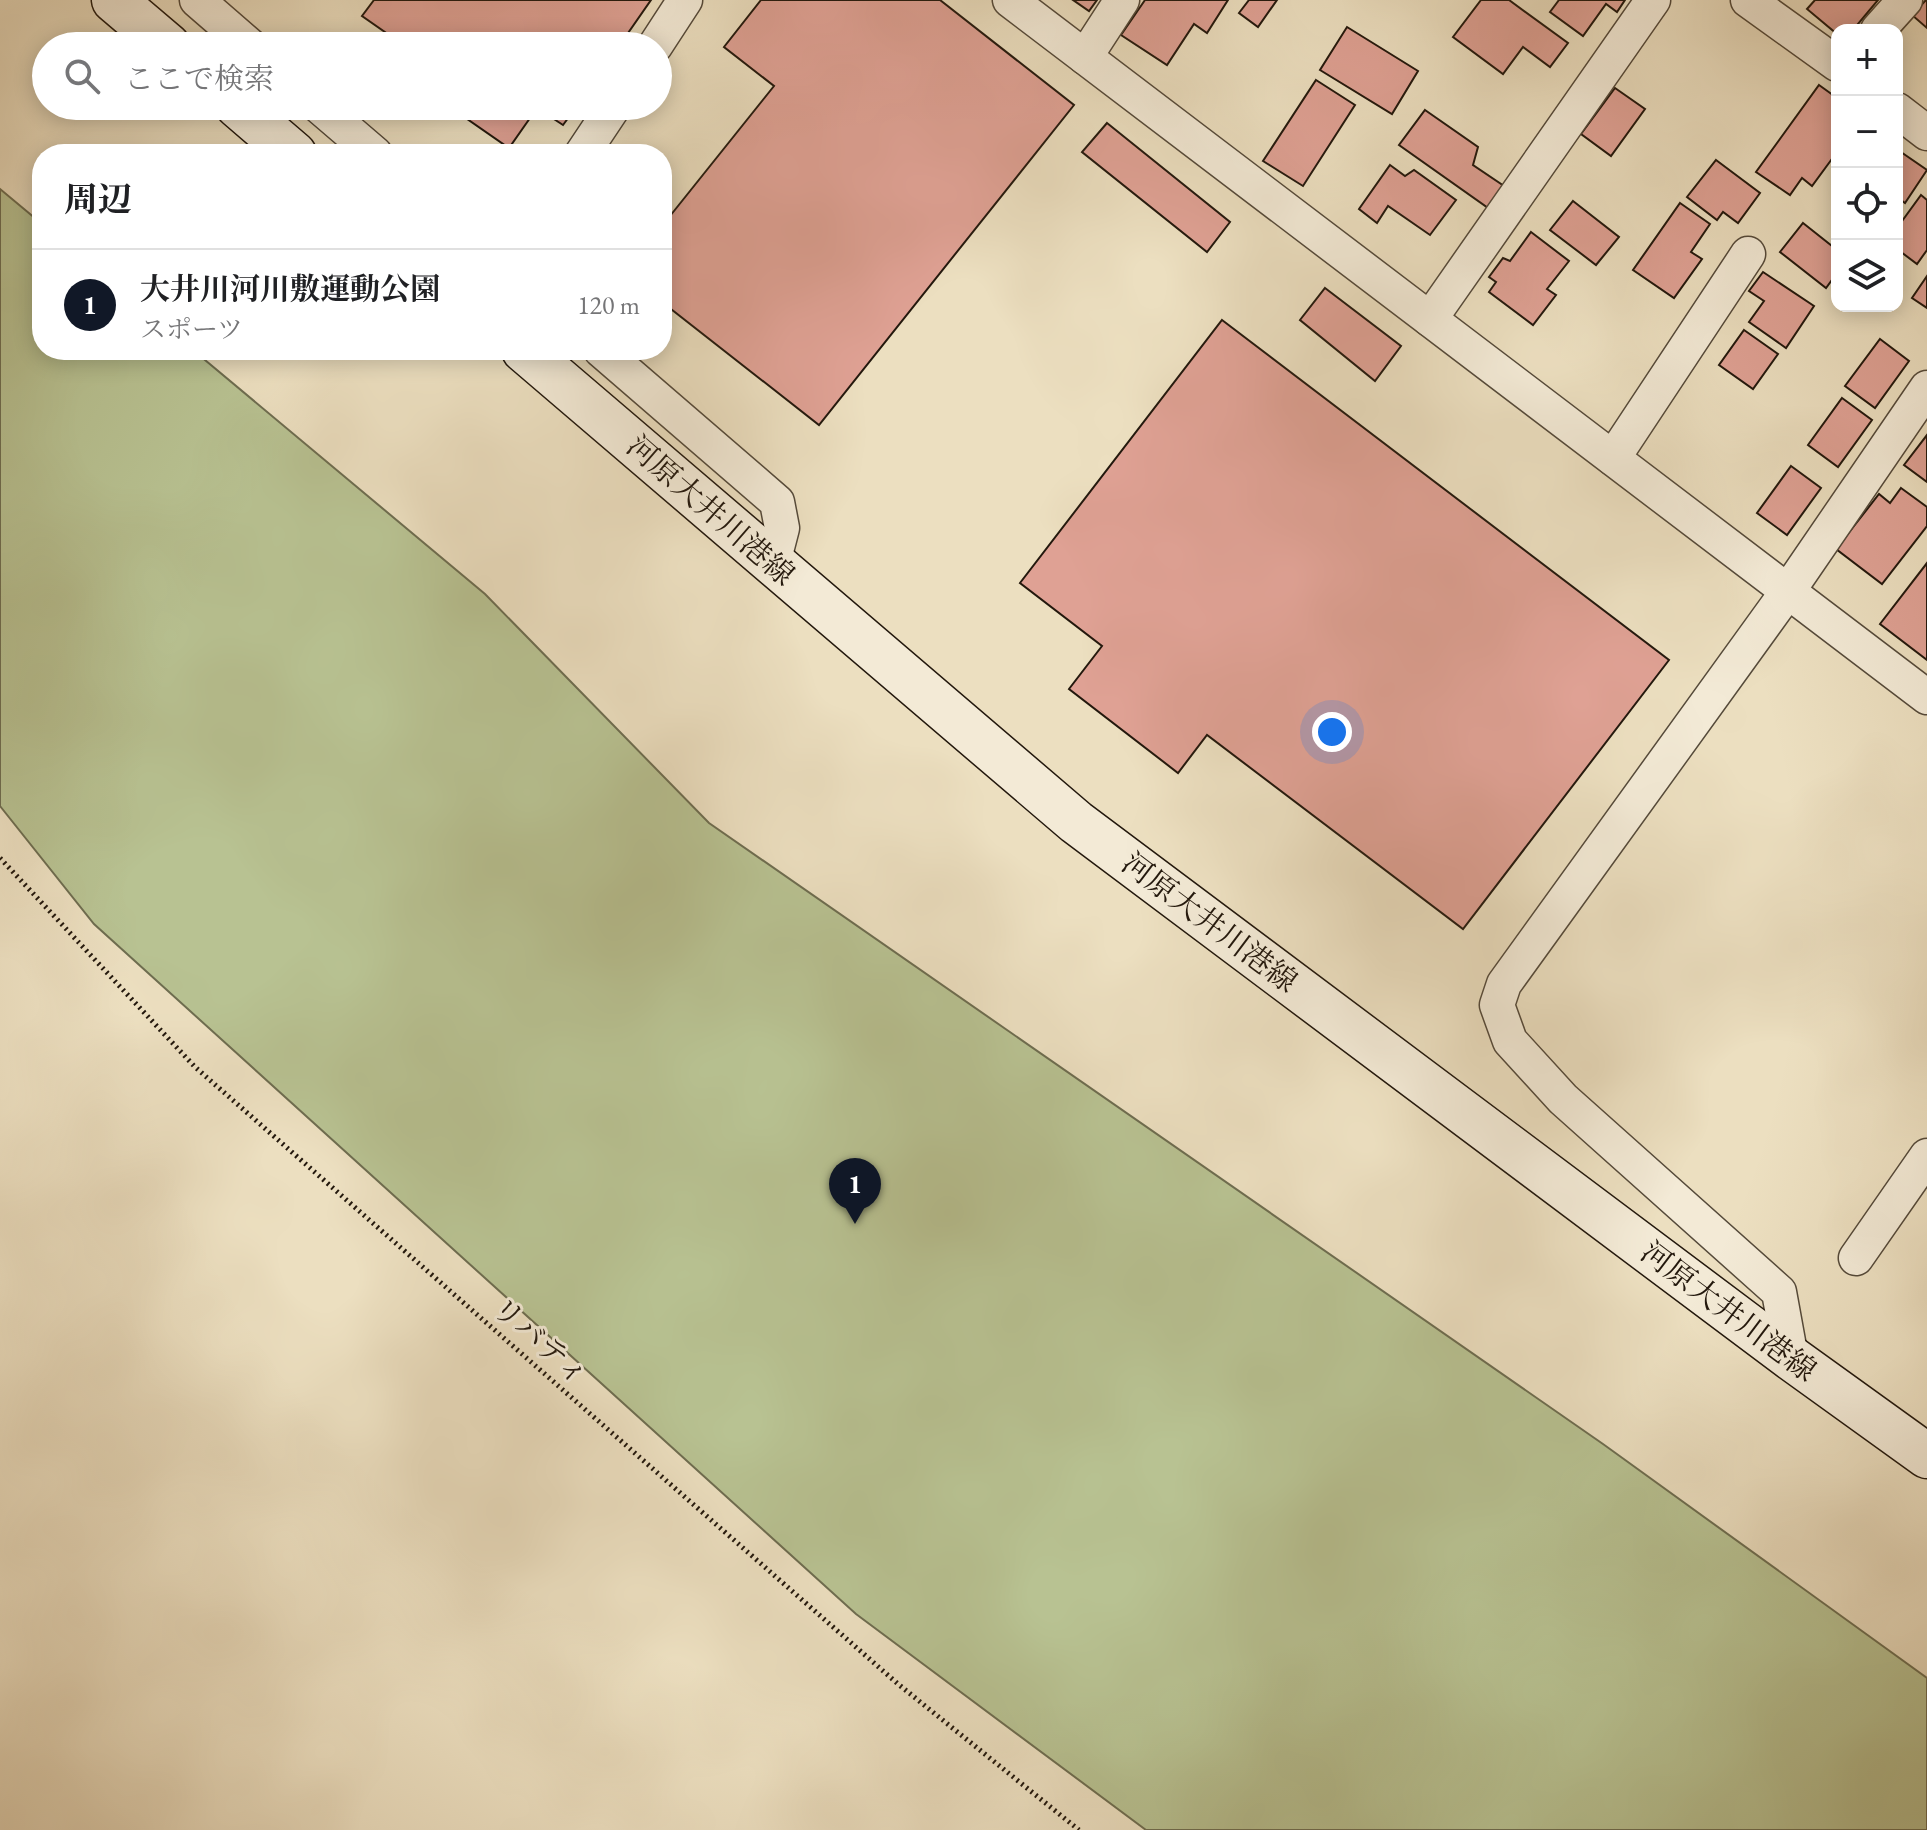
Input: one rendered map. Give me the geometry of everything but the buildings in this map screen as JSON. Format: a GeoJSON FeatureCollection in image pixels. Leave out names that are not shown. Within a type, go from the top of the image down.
{"type":"FeatureCollection","features":[{"type":"Feature","properties":{"kind":"main road"},"geometry":{"type":"LineString","coordinates":[[114,0],[152,32]]}},
{"type":"Feature","properties":{"kind":"main road"},"geometry":{"type":"LineString","coordinates":[[254,120],[282,144]]}},
{"type":"Feature","properties":{"kind":"main road","name":"河原大井川港線"},"geometry":{"type":"LineString","coordinates":[[536,360],[1076,822],[1791,1358],[1927,1456]]}},
{"type":"Feature","properties":{"kind":"street"},"geometry":{"type":"LineString","coordinates":[[197,0],[234,32]]}},
{"type":"Feature","properties":{"kind":"street"},"geometry":{"type":"LineString","coordinates":[[664,32],[685,0]]}},
{"type":"Feature","properties":{"kind":"street"},"geometry":{"type":"LineString","coordinates":[[1010,0],[1927,697]]}},
{"type":"Feature","properties":{"kind":"street"},"geometry":{"type":"LineString","coordinates":[[1085,57],[1122,0]]}},
{"type":"Feature","properties":{"kind":"street"},"geometry":{"type":"LineString","coordinates":[[1430,319],[1653,0]]}},
{"type":"Feature","properties":{"kind":"street"},"geometry":{"type":"LineString","coordinates":[[1748,0],[1831,60]]}},
{"type":"Feature","properties":{"kind":"street"},"geometry":{"type":"LineString","coordinates":[[1883,24],[1905,0]]}},
{"type":"Feature","properties":{"kind":"street"},"geometry":{"type":"LineString","coordinates":[[1903,115],[1927,133]]}},
{"type":"Feature","properties":{"kind":"street"},"geometry":{"type":"LineString","coordinates":[[335,120],[363,144]]}},
{"type":"Feature","properties":{"kind":"street"},"geometry":{"type":"LineString","coordinates":[[589,144],[605,120]]}},
{"type":"Feature","properties":{"kind":"street"},"geometry":{"type":"LineString","coordinates":[[1613,458],[1748,254]]}},
{"type":"Feature","properties":{"kind":"street"},"geometry":{"type":"LineString","coordinates":[[613,360],[777,502],[782,528],[773,563]]}},
{"type":"Feature","properties":{"kind":"street"},"geometry":{"type":"LineString","coordinates":[[1791,1358],[1779,1292],[1563,1099],[1510,1041],[1497,1005],[1504,984],[1788,591],[1927,388]]}},
{"type":"Feature","properties":{"kind":"street"},"geometry":{"type":"LineString","coordinates":[[1856,1258],[1927,1156]]}},
{"type":"Feature","properties":{"kind":"path","name":"リバティ"},"geometry":{"type":"LineString","coordinates":[[0,858],[195,1067],[898,1684],[1079,1830]]}},
{"type":"Feature","properties":{"kind":"green space"},"geometry":{"type":"Polygon","coordinates":[[[0,189],[32,216],[32,360],[205,360],[485,594],[709,823],[1603,1444],[1927,1678],[1927,1830],[1146,1830],[856,1614],[94,924],[0,806],[0,189]]]}},
{"type":"Feature","properties":{"kind":"place","name":"大井川河川敷運動公園"},"geometry":{"type":"Point","coordinates":[855,1224]}}]}
